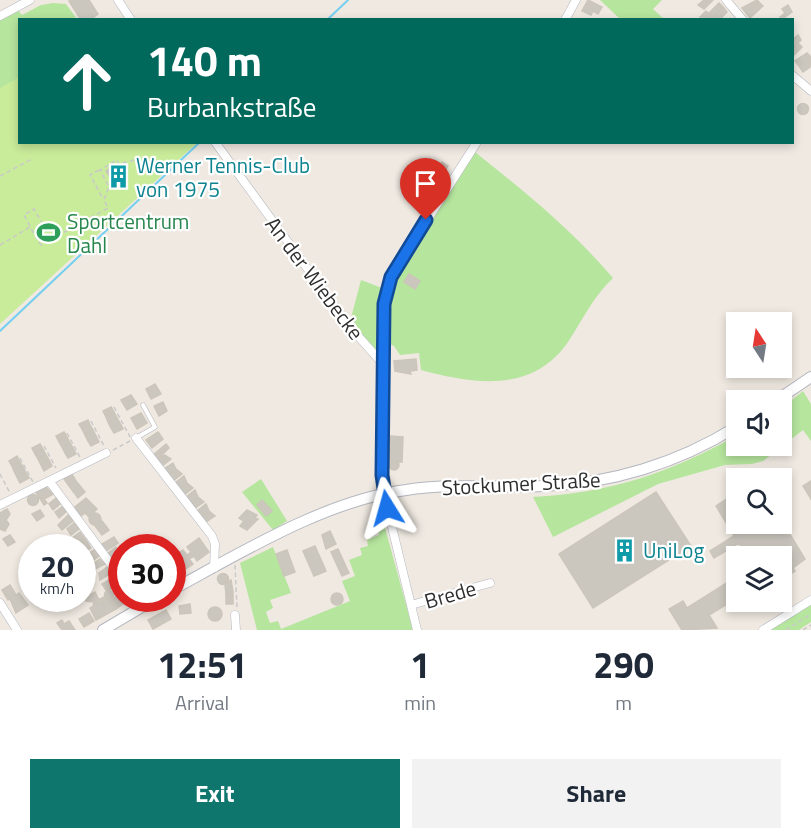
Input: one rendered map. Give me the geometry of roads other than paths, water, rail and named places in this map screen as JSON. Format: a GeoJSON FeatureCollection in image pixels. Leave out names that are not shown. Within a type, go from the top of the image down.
{"type":"FeatureCollection","features":[{"type":"Feature","properties":{"kind":"main road"},"geometry":{"type":"LineString","coordinates":[[792,390],[811,377]]}},
{"type":"Feature","properties":{"kind":"main road","name":"Stockumer Straße"},"geometry":{"type":"LineString","coordinates":[[186,583],[321,514],[384,494],[433,487],[545,486],[593,482],[673,459],[726,432]]}},
{"type":"Feature","properties":{"kind":"main road"},"geometry":{"type":"LineString","coordinates":[[103,630],[127,612]]}},
{"type":"Feature","properties":{"kind":"street"},"geometry":{"type":"LineString","coordinates":[[0,16],[30,0]]}},
{"type":"Feature","properties":{"kind":"street"},"geometry":{"type":"LineString","coordinates":[[118,0],[130,18]]}},
{"type":"Feature","properties":{"kind":"street"},"geometry":{"type":"LineString","coordinates":[[566,18],[576,0]]}},
{"type":"Feature","properties":{"kind":"street"},"geometry":{"type":"LineString","coordinates":[[726,0],[741,18]]}},
{"type":"Feature","properties":{"kind":"street"},"geometry":{"type":"LineString","coordinates":[[794,77],[811,91]]}},
{"type":"Feature","properties":{"kind":"street","name":"An der Wiebecke"},"geometry":{"type":"LineString","coordinates":[[216,144],[350,327],[383,364]]}},
{"type":"Feature","properties":{"kind":"street"},"geometry":{"type":"LineString","coordinates":[[384,494],[384,304],[391,277],[476,144]]}},
{"type":"Feature","properties":{"kind":"street"},"geometry":{"type":"LineString","coordinates":[[134,439],[212,536],[215,544],[214,568]]}},
{"type":"Feature","properties":{"kind":"street"},"geometry":{"type":"LineString","coordinates":[[0,505],[106,453]]}},
{"type":"Feature","properties":{"kind":"street"},"geometry":{"type":"LineString","coordinates":[[50,482],[108,560]]}},
{"type":"Feature","properties":{"kind":"street","name":"Brede"},"geometry":{"type":"LineString","coordinates":[[384,494],[417,630]]}},
{"type":"Feature","properties":{"kind":"street","name":"Brede"},"geometry":{"type":"LineString","coordinates":[[411,605],[490,584]]}},
{"type":"Feature","properties":{"kind":"street"},"geometry":{"type":"LineString","coordinates":[[763,630],[811,600]]}},
{"type":"Feature","properties":{"kind":"street"},"geometry":{"type":"LineString","coordinates":[[0,603],[17,630]]}},
{"type":"Feature","properties":{"kind":"street"},"geometry":{"type":"LineString","coordinates":[[235,615],[236,630]]}},
{"type":"Feature","properties":{"kind":"lane"},"geometry":{"type":"LineString","coordinates":[[134,439],[155,427],[143,405]]}},
{"type":"Feature","properties":{"kind":"waterway"},"geometry":{"type":"LineString","coordinates":[[329,18],[348,0]]}},
{"type":"Feature","properties":{"kind":"waterway"},"geometry":{"type":"LineString","coordinates":[[0,331],[198,144]]}},
{"type":"Feature","properties":{"kind":"place","name":"Werner Tennis-Club von 1975"},"geometry":{"type":"Point","coordinates":[118,177]}},
{"type":"Feature","properties":{"kind":"place","name":"Sportcentrum Dahl"},"geometry":{"type":"Point","coordinates":[49,233]}},
{"type":"Feature","properties":{"kind":"place","name":"UniLog"},"geometry":{"type":"Point","coordinates":[625,550]}}]}
